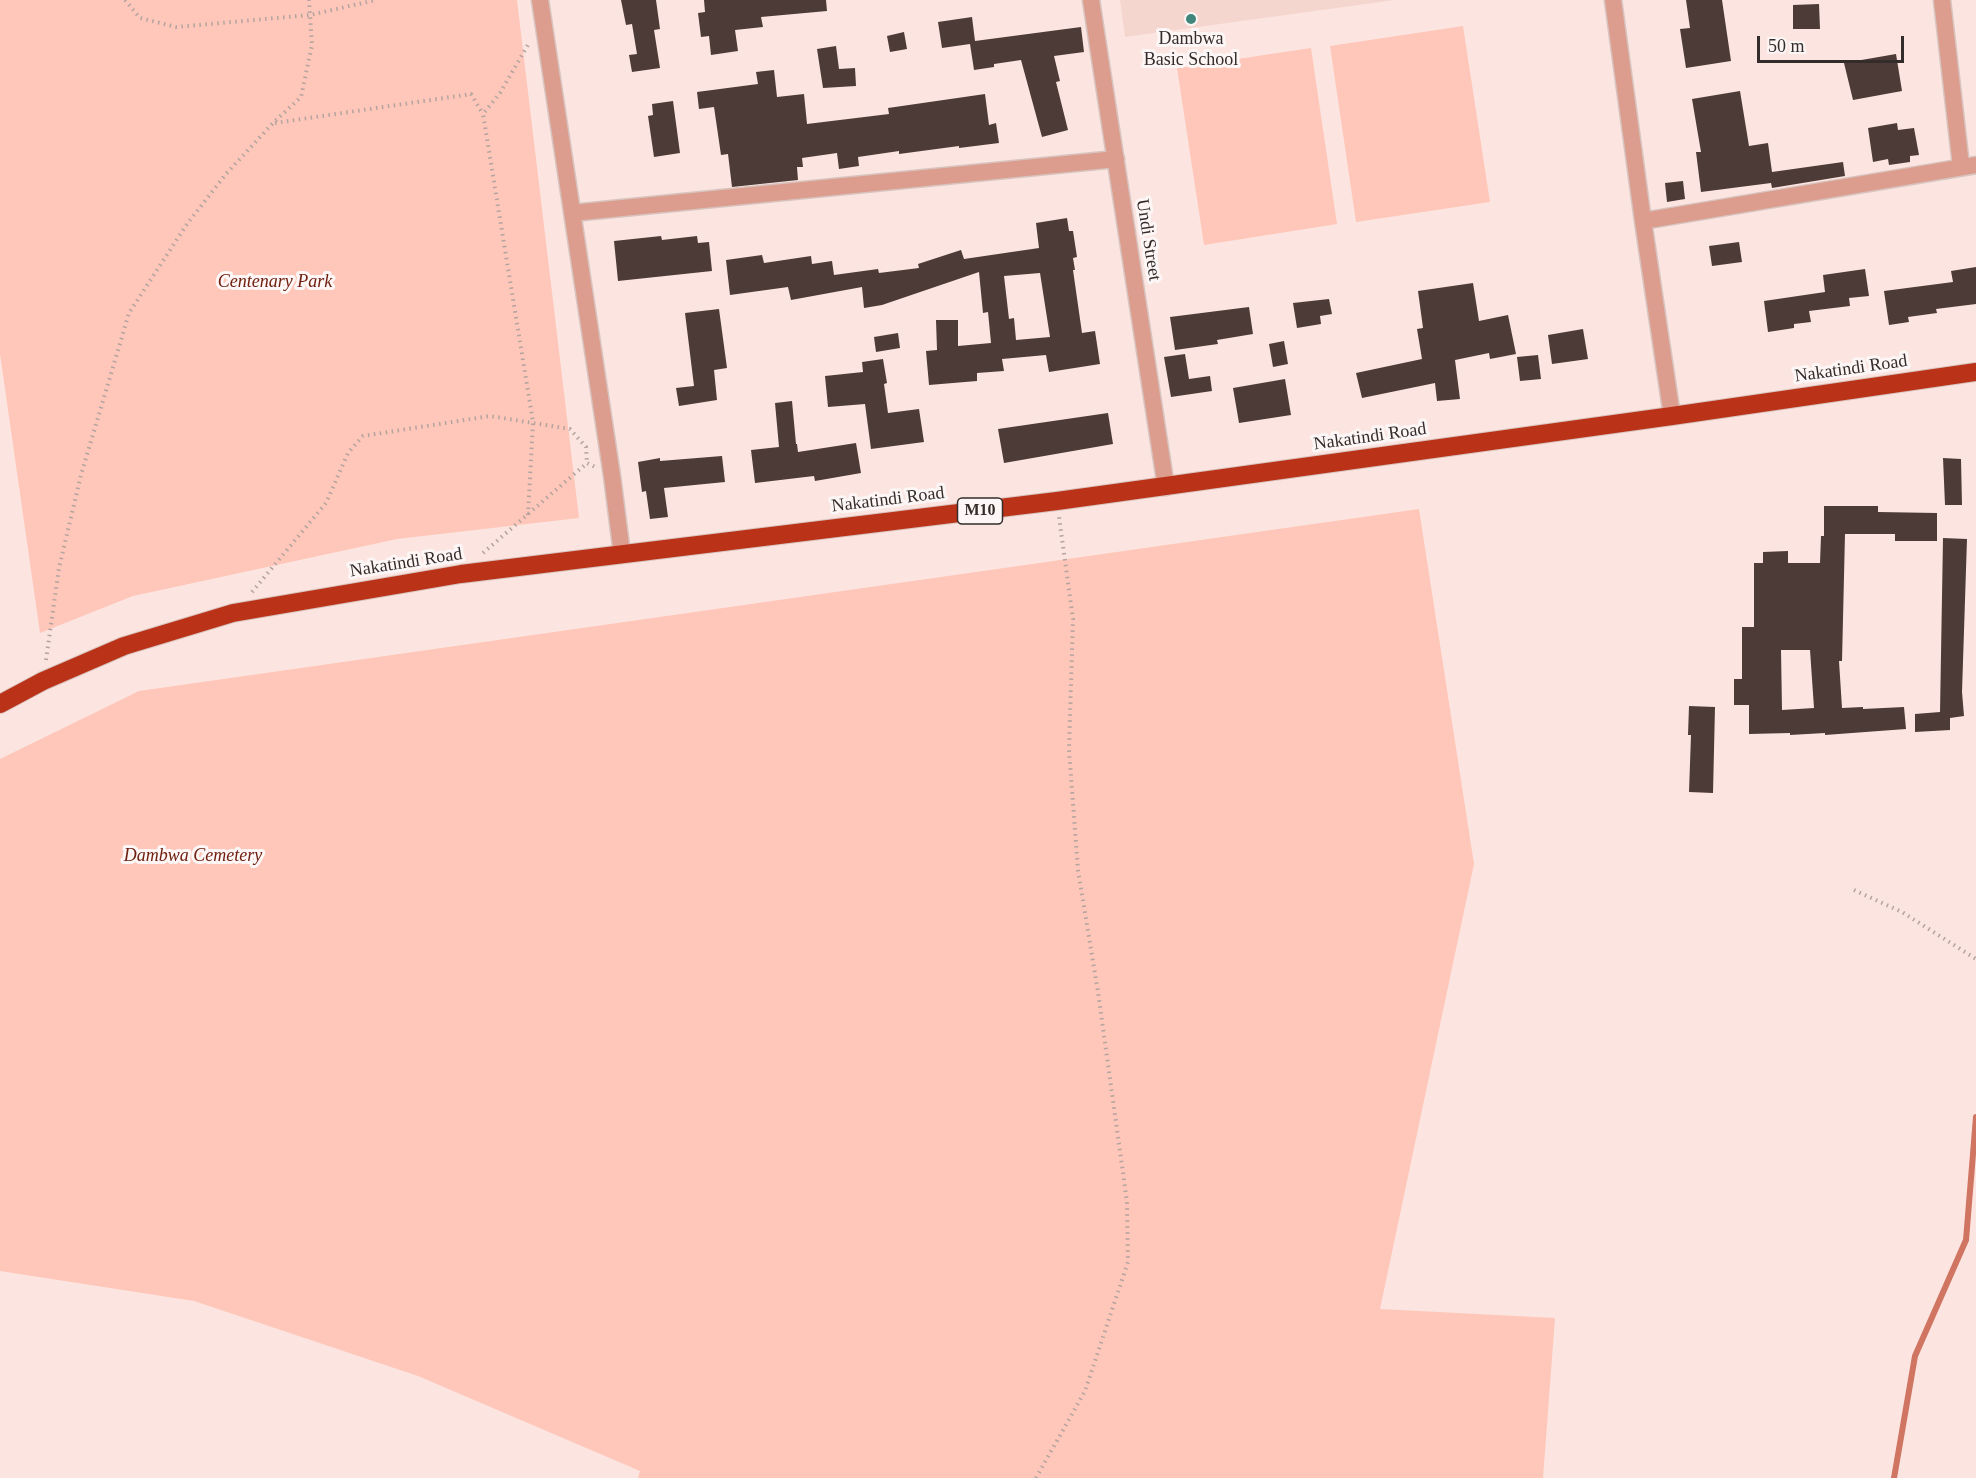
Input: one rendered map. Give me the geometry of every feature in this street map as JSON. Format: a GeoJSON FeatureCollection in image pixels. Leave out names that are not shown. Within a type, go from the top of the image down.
{"type":"FeatureCollection","features":[{"type":"Feature","properties":{"kind":"highway","name":"Nakatindi Road"},"geometry":{"type":"LineString","coordinates":[[0,704],[43,681],[124,646],[233,613],[461,574],[1166,487],[1976,372]]}},
{"type":"Feature","properties":{"kind":"street"},"geometry":{"type":"LineString","coordinates":[[540,0],[622,554]]}},
{"type":"Feature","properties":{"kind":"street","name":"Undi Street"},"geometry":{"type":"LineString","coordinates":[[1091,0],[1166,487]]}},
{"type":"Feature","properties":{"kind":"street"},"geometry":{"type":"LineString","coordinates":[[1613,0],[1672,416]]}},
{"type":"Feature","properties":{"kind":"street"},"geometry":{"type":"LineString","coordinates":[[1643,220],[1968,166],[1941,0]]}},
{"type":"Feature","properties":{"kind":"street"},"geometry":{"type":"LineString","coordinates":[[572,213],[1116,159]]}},
{"type":"Feature","properties":{"kind":"path"},"geometry":{"type":"LineString","coordinates":[[125,0],[140,18],[176,27],[310,15],[376,0]]}},
{"type":"Feature","properties":{"kind":"path"},"geometry":{"type":"LineString","coordinates":[[43,681],[59,568],[81,475],[129,313],[187,224],[226,174],[273,123],[301,97],[312,45],[309,0]]}},
{"type":"Feature","properties":{"kind":"path"},"geometry":{"type":"LineString","coordinates":[[483,114],[500,93],[542,23]]}},
{"type":"Feature","properties":{"kind":"path"},"geometry":{"type":"LineString","coordinates":[[273,123],[471,94],[483,114],[533,422],[528,515]]}},
{"type":"Feature","properties":{"kind":"path"},"geometry":{"type":"LineString","coordinates":[[233,613],[326,503],[348,453],[363,436],[490,416],[570,429],[586,447],[587,463]]}},
{"type":"Feature","properties":{"kind":"path"},"geometry":{"type":"LineString","coordinates":[[587,463],[612,476]]}},
{"type":"Feature","properties":{"kind":"path"},"geometry":{"type":"LineString","coordinates":[[461,574],[587,463]]}},
{"type":"Feature","properties":{"kind":"path"},"geometry":{"type":"LineString","coordinates":[[1036,1478],[1085,1391],[1128,1262],[1127,1202],[1098,992],[1078,870],[1069,750],[1073,619],[1057,501]]}},
{"type":"Feature","properties":{"kind":"path"},"geometry":{"type":"LineString","coordinates":[[1854,890],[1902,912],[1976,959]]}},
{"type":"Feature","properties":{"kind":"shaded area","name":"Dambwa Basic School"},"geometry":{"type":"Polygon","coordinates":[[[1120,0],[1395,0],[1125,37],[1120,0]]]}},
{"type":"Feature","properties":{"kind":"green space","name":"Centenary Park"},"geometry":{"type":"Polygon","coordinates":[[[0,0],[517,0],[579,518],[397,539],[133,596],[40,633],[0,354],[0,0]]]}},
{"type":"Feature","properties":{"kind":"green space"},"geometry":{"type":"Polygon","coordinates":[[[1463,26],[1490,202],[1356,222],[1330,46],[1463,26]]]}},
{"type":"Feature","properties":{"kind":"green space"},"geometry":{"type":"Polygon","coordinates":[[[1311,48],[1337,224],[1204,245],[1177,68],[1311,48]]]}},
{"type":"Feature","properties":{"kind":"green space","name":"Dambwa Cemetery"},"geometry":{"type":"Polygon","coordinates":[[[1419,509],[1474,864],[1380,1309],[1555,1318],[1543,1478],[638,1478],[640,1471],[418,1376],[194,1301],[0,1271],[0,759],[139,691],[1419,509]]]}},
{"type":"Feature","properties":{"kind":"building"},"geometry":{"type":"Polygon","coordinates":[[[621,0],[656,0],[660,29],[654,30],[660,68],[632,72],[629,55],[637,54],[632,24],[626,25],[621,0]]]}},
{"type":"Feature","properties":{"kind":"building"},"geometry":{"type":"Polygon","coordinates":[[[704,0],[826,0],[827,11],[761,17],[763,27],[735,30],[738,51],[711,55],[709,36],[701,37],[698,13],[705,12],[704,0]]]}},
{"type":"Feature","properties":{"kind":"building"},"geometry":{"type":"Polygon","coordinates":[[[1686,0],[1722,0],[1731,61],[1686,68],[1680,29],[1690,28],[1686,0]]]}},
{"type":"Feature","properties":{"kind":"building"},"geometry":{"type":"Polygon","coordinates":[[[1819,4],[1820,29],[1793,29],[1793,5],[1819,4]]]}},
{"type":"Feature","properties":{"kind":"building"},"geometry":{"type":"Polygon","coordinates":[[[972,17],[975,41],[1081,27],[1084,52],[1054,56],[1060,81],[1056,82],[1068,130],[1042,137],[1021,60],[974,70],[970,44],[942,48],[938,22],[972,17]]]}},
{"type":"Feature","properties":{"kind":"building"},"geometry":{"type":"Polygon","coordinates":[[[904,32],[907,49],[890,52],[887,36],[904,32]]]}},
{"type":"Feature","properties":{"kind":"building"},"geometry":{"type":"Polygon","coordinates":[[[836,46],[839,69],[855,68],[856,86],[823,88],[817,49],[836,46]]]}},
{"type":"Feature","properties":{"kind":"building"},"geometry":{"type":"Polygon","coordinates":[[[1896,54],[1902,91],[1853,100],[1844,63],[1896,54]]]}},
{"type":"Feature","properties":{"kind":"building"},"geometry":{"type":"Polygon","coordinates":[[[774,70],[777,97],[804,94],[807,124],[889,114],[888,108],[985,94],[989,125],[996,123],[999,143],[899,154],[899,151],[858,157],[859,166],[839,169],[837,153],[802,158],[803,167],[797,167],[798,180],[732,187],[728,154],[721,155],[714,107],[699,109],[697,92],[758,84],[756,72],[774,70]]]}},
{"type":"Feature","properties":{"kind":"building"},"geometry":{"type":"Polygon","coordinates":[[[1740,91],[1749,146],[1768,143],[1772,172],[1843,162],[1845,176],[1772,188],[1771,183],[1701,192],[1696,152],[1701,152],[1692,99],[1740,91]]]}},
{"type":"Feature","properties":{"kind":"building"},"geometry":{"type":"Polygon","coordinates":[[[673,101],[680,153],[654,157],[648,116],[653,115],[652,104],[673,101]]]}},
{"type":"Feature","properties":{"kind":"building"},"geometry":{"type":"Polygon","coordinates":[[[1897,123],[1898,130],[1914,128],[1919,155],[1910,156],[1910,162],[1889,165],[1888,159],[1873,162],[1868,128],[1897,123]]]}},
{"type":"Feature","properties":{"kind":"building"},"geometry":{"type":"Polygon","coordinates":[[[1683,181],[1685,199],[1667,202],[1665,183],[1683,181]]]}},
{"type":"Feature","properties":{"kind":"building"},"geometry":{"type":"Polygon","coordinates":[[[1067,218],[1069,231],[1073,231],[1077,257],[1073,258],[1075,270],[1073,270],[1082,333],[1095,331],[1100,364],[1049,372],[1046,355],[1002,359],[1004,371],[977,373],[977,381],[929,385],[926,351],[937,350],[936,320],[958,320],[958,346],[991,343],[988,312],[983,313],[979,272],[882,305],[864,308],[862,287],[791,300],[788,287],[730,295],[726,260],[762,255],[764,263],[811,256],[812,264],[832,261],[834,275],[878,269],[879,273],[919,268],[918,264],[961,250],[964,259],[1039,248],[1036,223],[1067,218]],[[1040,273],[1004,276],[1009,319],[1014,318],[1016,340],[1050,337],[1040,273]]]}},
{"type":"Feature","properties":{"kind":"building"},"geometry":{"type":"Polygon","coordinates":[[[661,236],[662,240],[697,236],[698,243],[709,242],[712,271],[618,281],[614,241],[661,236]]]}},
{"type":"Feature","properties":{"kind":"building"},"geometry":{"type":"Polygon","coordinates":[[[1739,242],[1742,262],[1712,266],[1709,246],[1739,242]]]}},
{"type":"Feature","properties":{"kind":"building"},"geometry":{"type":"Polygon","coordinates":[[[1976,267],[1976,304],[1936,309],[1937,313],[1908,317],[1909,322],[1889,325],[1884,291],[1953,282],[1951,271],[1976,267]]]}},
{"type":"Feature","properties":{"kind":"building"},"geometry":{"type":"Polygon","coordinates":[[[1865,269],[1869,296],[1849,298],[1850,306],[1809,311],[1811,322],[1794,324],[1794,328],[1768,332],[1764,301],[1825,292],[1823,275],[1865,269]]]}},
{"type":"Feature","properties":{"kind":"building"},"geometry":{"type":"Polygon","coordinates":[[[1473,283],[1479,321],[1508,315],[1516,354],[1490,359],[1489,353],[1455,360],[1460,399],[1437,401],[1435,383],[1362,398],[1356,373],[1422,359],[1417,329],[1423,328],[1418,291],[1473,283]]]}},
{"type":"Feature","properties":{"kind":"building"},"geometry":{"type":"Polygon","coordinates":[[[1329,299],[1332,314],[1320,316],[1321,324],[1297,328],[1293,303],[1329,299]]]}},
{"type":"Feature","properties":{"kind":"building"},"geometry":{"type":"Polygon","coordinates":[[[1249,307],[1253,334],[1217,340],[1218,344],[1175,350],[1170,317],[1249,307]]]}},
{"type":"Feature","properties":{"kind":"building"},"geometry":{"type":"Polygon","coordinates":[[[719,309],[727,368],[714,370],[717,400],[679,406],[676,388],[694,386],[685,313],[719,309]]]}},
{"type":"Feature","properties":{"kind":"building"},"geometry":{"type":"Polygon","coordinates":[[[1583,329],[1588,359],[1552,364],[1548,335],[1583,329]]]}},
{"type":"Feature","properties":{"kind":"building"},"geometry":{"type":"Polygon","coordinates":[[[898,333],[900,348],[876,352],[874,337],[898,333]]]}},
{"type":"Feature","properties":{"kind":"building"},"geometry":{"type":"Polygon","coordinates":[[[1284,341],[1288,364],[1273,367],[1269,344],[1284,341]]]}},
{"type":"Feature","properties":{"kind":"building"},"geometry":{"type":"Polygon","coordinates":[[[1185,354],[1189,379],[1210,376],[1212,391],[1171,397],[1164,357],[1185,354]]]}},
{"type":"Feature","properties":{"kind":"building"},"geometry":{"type":"Polygon","coordinates":[[[1538,355],[1541,379],[1520,381],[1517,357],[1538,355]]]}},
{"type":"Feature","properties":{"kind":"building"},"geometry":{"type":"Polygon","coordinates":[[[883,359],[888,413],[919,409],[924,442],[871,449],[865,404],[828,407],[825,376],[863,372],[862,362],[883,359]]]}},
{"type":"Feature","properties":{"kind":"building"},"geometry":{"type":"Polygon","coordinates":[[[1285,379],[1291,415],[1239,423],[1233,388],[1285,379]]]}},
{"type":"Feature","properties":{"kind":"building"},"geometry":{"type":"Polygon","coordinates":[[[792,401],[798,452],[856,443],[861,473],[815,481],[814,476],[755,483],[751,450],[779,447],[775,403],[792,401]]]}},
{"type":"Feature","properties":{"kind":"building"},"geometry":{"type":"Polygon","coordinates":[[[1108,413],[1113,444],[1004,463],[998,429],[1108,413]]]}},
{"type":"Feature","properties":{"kind":"building"},"geometry":{"type":"Polygon","coordinates":[[[722,456],[725,482],[664,488],[668,517],[650,519],[646,491],[642,492],[638,462],[660,458],[660,461],[722,456]]]}},
{"type":"Feature","properties":{"kind":"building"},"geometry":{"type":"Polygon","coordinates":[[[1943,458],[1961,459],[1962,505],[1945,505],[1943,458]]]}},
{"type":"Feature","properties":{"kind":"building"},"geometry":{"type":"Polygon","coordinates":[[[1824,506],[1878,506],[1878,512],[1937,513],[1937,541],[1895,541],[1895,534],[1845,534],[1842,661],[1839,661],[1842,708],[1904,707],[1906,729],[1825,735],[1825,733],[1749,734],[1749,705],[1734,705],[1734,679],[1742,679],[1742,627],[1754,627],[1754,563],[1763,563],[1763,552],[1788,551],[1788,563],[1820,563],[1821,536],[1824,536],[1824,506]],[[1781,650],[1782,710],[1814,708],[1810,650],[1781,650]]]}},
{"type":"Feature","properties":{"kind":"building"},"geometry":{"type":"Polygon","coordinates":[[[1943,538],[1967,539],[1962,692],[1964,716],[1950,718],[1950,730],[1915,732],[1915,714],[1940,712],[1943,538]]]}},
{"type":"Feature","properties":{"kind":"building"},"geometry":{"type":"Polygon","coordinates":[[[1689,706],[1715,707],[1713,793],[1689,792],[1691,735],[1688,735],[1689,706]]]}},
{"type":"Feature","properties":{"kind":"waterway"},"geometry":{"type":"LineString","coordinates":[[1894,1478],[1915,1356],[1966,1240],[1976,1117]]}},
{"type":"Feature","properties":{"kind":"place","name":"Dambwa Basic School"},"geometry":{"type":"Point","coordinates":[1191,19]}}]}
